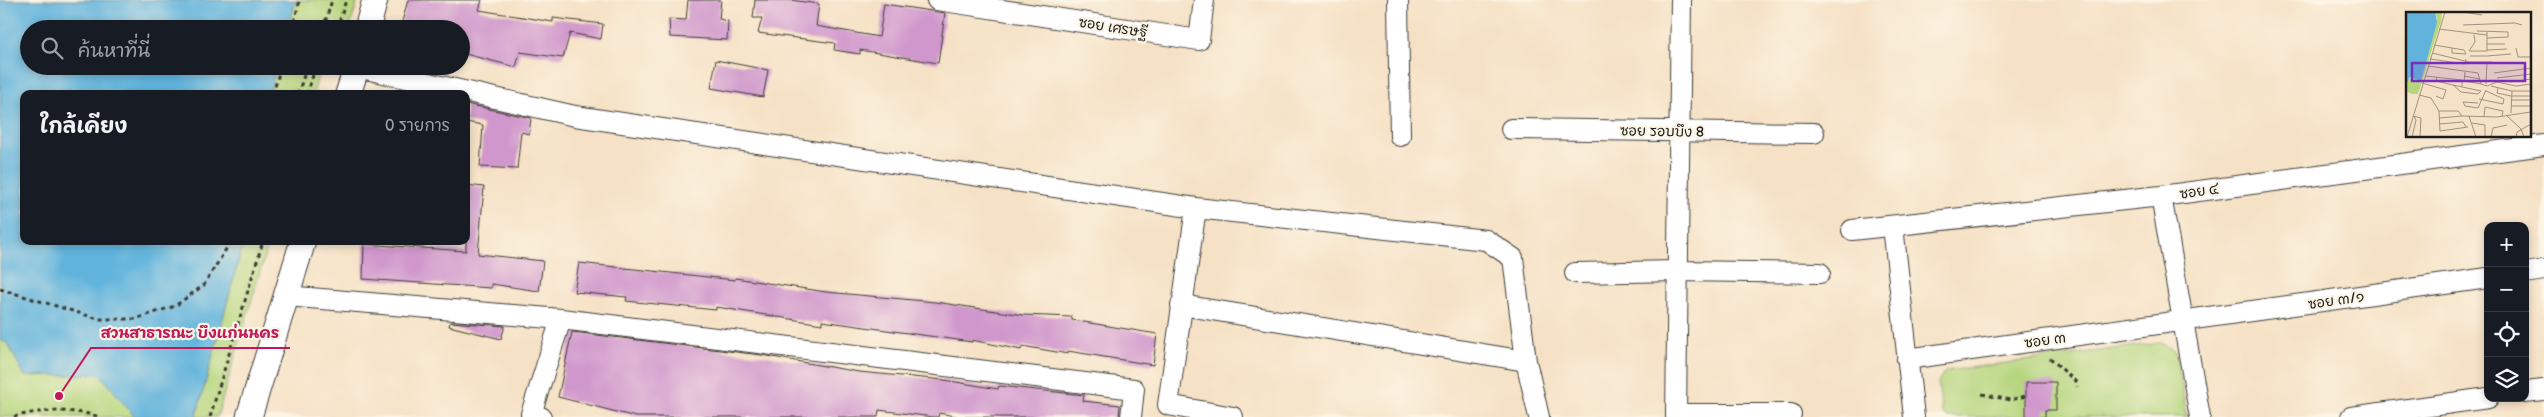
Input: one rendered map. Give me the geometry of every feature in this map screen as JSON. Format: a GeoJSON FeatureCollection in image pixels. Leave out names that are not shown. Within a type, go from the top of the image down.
{"type":"FeatureCollection","features":[{"type":"Feature","properties":{"kind":"street"},"geometry":{"type":"LineString","coordinates":[[369,20],[375,0]]}},
{"type":"Feature","properties":{"kind":"street","name":"ซอย เศรษฐี"},"geometry":{"type":"LineString","coordinates":[[937,0],[1200,40],[1204,0]]}},
{"type":"Feature","properties":{"kind":"street"},"geometry":{"type":"LineString","coordinates":[[1398,0],[1400,136]]}},
{"type":"Feature","properties":{"kind":"street"},"geometry":{"type":"LineString","coordinates":[[1681,0],[1676,415],[1792,414]]}},
{"type":"Feature","properties":{"kind":"street"},"geometry":{"type":"LineString","coordinates":[[349,90],[354,75]]}},
{"type":"Feature","properties":{"kind":"street"},"geometry":{"type":"LineString","coordinates":[[393,75],[459,90]]}},
{"type":"Feature","properties":{"kind":"street"},"geometry":{"type":"LineString","coordinates":[[470,92],[575,116],[1196,208],[1486,240],[1513,258],[1526,361],[1539,417]]}},
{"type":"Feature","properties":{"kind":"street","name":"ซอย รอบบึง 8"},"geometry":{"type":"LineString","coordinates":[[1511,129],[1814,133]]}},
{"type":"Feature","properties":{"kind":"street","name":"ซอย ๔"},"geometry":{"type":"LineString","coordinates":[[1852,230],[2161,196],[2544,145]]}},
{"type":"Feature","properties":{"kind":"street"},"geometry":{"type":"LineString","coordinates":[[2161,196],[2200,417]]}},
{"type":"Feature","properties":{"kind":"street"},"geometry":{"type":"LineString","coordinates":[[1196,208],[1180,305],[1168,406],[1233,417]]}},
{"type":"Feature","properties":{"kind":"street"},"geometry":{"type":"LineString","coordinates":[[1893,226],[1906,359],[1914,417]]}},
{"type":"Feature","properties":{"kind":"street"},"geometry":{"type":"LineString","coordinates":[[249,417],[302,245]]}},
{"type":"Feature","properties":{"kind":"street"},"geometry":{"type":"LineString","coordinates":[[2529,272],[2544,270]]}},
{"type":"Feature","properties":{"kind":"street"},"geometry":{"type":"LineString","coordinates":[[1575,274],[1678,271],[1820,274]]}},
{"type":"Feature","properties":{"kind":"street","name":"ซอย ๓/๑"},"geometry":{"type":"LineString","coordinates":[[2184,321],[2484,279]]}},
{"type":"Feature","properties":{"kind":"street"},"geometry":{"type":"LineString","coordinates":[[286,296],[561,319],[1134,389],[1130,417]]}},
{"type":"Feature","properties":{"kind":"street"},"geometry":{"type":"LineString","coordinates":[[1180,305],[1526,361]]}},
{"type":"Feature","properties":{"kind":"street"},"geometry":{"type":"LineString","coordinates":[[541,417],[531,414],[561,319]]}},
{"type":"Feature","properties":{"kind":"street","name":"ซอย ๓"},"geometry":{"type":"LineString","coordinates":[[1906,359],[2184,321]]}},
{"type":"Feature","properties":{"kind":"street"},"geometry":{"type":"LineString","coordinates":[[2529,392],[2544,390]]}},
{"type":"Feature","properties":{"kind":"street"},"geometry":{"type":"LineString","coordinates":[[2351,417],[2484,399]]}},
{"type":"Feature","properties":{"kind":"path"},"geometry":{"type":"LineString","coordinates":[[294,20],[300,0]]}},
{"type":"Feature","properties":{"kind":"path"},"geometry":{"type":"LineString","coordinates":[[326,20],[332,0]]}},
{"type":"Feature","properties":{"kind":"path"},"geometry":{"type":"LineString","coordinates":[[340,20],[346,0]]}},
{"type":"Feature","properties":{"kind":"path"},"geometry":{"type":"LineString","coordinates":[[274,90],[278,75]]}},
{"type":"Feature","properties":{"kind":"path"},"geometry":{"type":"LineString","coordinates":[[299,90],[304,75]]}},
{"type":"Feature","properties":{"kind":"path"},"geometry":{"type":"LineString","coordinates":[[308,90],[313,75]]}},
{"type":"Feature","properties":{"kind":"path"},"geometry":{"type":"LineString","coordinates":[[0,289],[99,319],[135,319],[175,306],[204,285],[229,245]]}},
{"type":"Feature","properties":{"kind":"path"},"geometry":{"type":"LineString","coordinates":[[210,417],[262,245]]}},
{"type":"Feature","properties":{"kind":"path"},"geometry":{"type":"LineString","coordinates":[[2049,358],[2076,382],[2077,387]]}},
{"type":"Feature","properties":{"kind":"path"},"geometry":{"type":"LineString","coordinates":[[1982,394],[2010,400],[2026,396]]}},
{"type":"Feature","properties":{"kind":"path"},"geometry":{"type":"LineString","coordinates":[[14,417],[22,414],[60,412],[89,414],[100,417]]}},
{"type":"Feature","properties":{"kind":"green space"},"geometry":{"type":"Polygon","coordinates":[[[296,0],[358,0],[352,20],[290,20],[296,0]]]}},
{"type":"Feature","properties":{"kind":"green space"},"geometry":{"type":"Polygon","coordinates":[[[274,75],[318,75],[314,90],[270,90],[274,75]]]}},
{"type":"Feature","properties":{"kind":"green space"},"geometry":{"type":"Polygon","coordinates":[[[243,245],[268,245],[217,417],[196,417],[243,245]]]}},
{"type":"Feature","properties":{"kind":"green space"},"geometry":{"type":"Polygon","coordinates":[[[0,340],[7,342],[25,376],[101,374],[135,417],[0,417],[0,340]]]}},
{"type":"Feature","properties":{"kind":"green space"},"geometry":{"type":"Polygon","coordinates":[[[2160,343],[2176,351],[2187,417],[1947,417],[1942,412],[1938,382],[1946,371],[2160,343]]]}},
{"type":"Feature","properties":{"kind":"water"},"geometry":{"type":"Polygon","coordinates":[[[0,0],[296,0],[290,20],[20,20],[20,75],[274,75],[270,90],[20,90],[20,245],[243,245],[196,417],[135,417],[100,374],[25,376],[7,343],[0,340],[0,0]]]}},
{"type":"Feature","properties":{"kind":"building"},"geometry":{"type":"Polygon","coordinates":[[[408,0],[482,0],[479,10],[553,22],[553,18],[603,24],[601,39],[570,33],[563,58],[520,52],[516,67],[470,55],[470,20],[402,20],[408,0]]]}},
{"type":"Feature","properties":{"kind":"building"},"geometry":{"type":"Polygon","coordinates":[[[688,0],[721,0],[719,19],[728,21],[727,40],[670,37],[669,19],[686,20],[688,0]]]}},
{"type":"Feature","properties":{"kind":"building"},"geometry":{"type":"Polygon","coordinates":[[[755,0],[790,0],[819,4],[816,26],[879,37],[884,4],[945,13],[938,63],[860,50],[860,54],[834,50],[835,43],[758,33],[762,18],[753,18],[755,0]]]}},
{"type":"Feature","properties":{"kind":"building"},"geometry":{"type":"Polygon","coordinates":[[[716,60],[768,70],[763,97],[711,88],[716,60]]]}},
{"type":"Feature","properties":{"kind":"building"},"geometry":{"type":"Polygon","coordinates":[[[470,105],[531,118],[529,134],[521,132],[517,169],[480,167],[483,125],[470,123],[470,105]]]}},
{"type":"Feature","properties":{"kind":"building"},"geometry":{"type":"Polygon","coordinates":[[[470,185],[484,187],[478,254],[543,261],[539,291],[491,284],[491,288],[363,279],[364,245],[466,251],[466,245],[470,245],[470,185]]]}},
{"type":"Feature","properties":{"kind":"building"},"geometry":{"type":"Polygon","coordinates":[[[579,263],[735,280],[735,278],[826,292],[935,302],[1023,315],[1072,317],[1072,320],[1157,334],[1153,365],[1068,351],[1068,354],[1022,346],[1021,350],[972,340],[972,342],[822,321],[822,324],[716,307],[716,310],[626,301],[627,297],[574,292],[579,263]]]}},
{"type":"Feature","properties":{"kind":"building"},"geometry":{"type":"Polygon","coordinates":[[[450,322],[505,326],[501,339],[449,326],[450,322]]]}},
{"type":"Feature","properties":{"kind":"building"},"geometry":{"type":"Polygon","coordinates":[[[572,332],[761,355],[859,372],[944,380],[998,389],[999,386],[1084,395],[1083,401],[1120,405],[1119,417],[960,417],[939,413],[938,417],[933,417],[879,410],[878,417],[636,417],[558,397],[572,332]]]}},
{"type":"Feature","properties":{"kind":"building"},"geometry":{"type":"Polygon","coordinates":[[[2026,382],[2056,382],[2056,410],[2045,410],[2045,417],[2026,417],[2026,382]]]}},
{"type":"Feature","properties":{"kind":"place","name":"สวนสาธารณะ บึงแก่นนคร"},"geometry":{"type":"Point","coordinates":[59,396]}}]}
